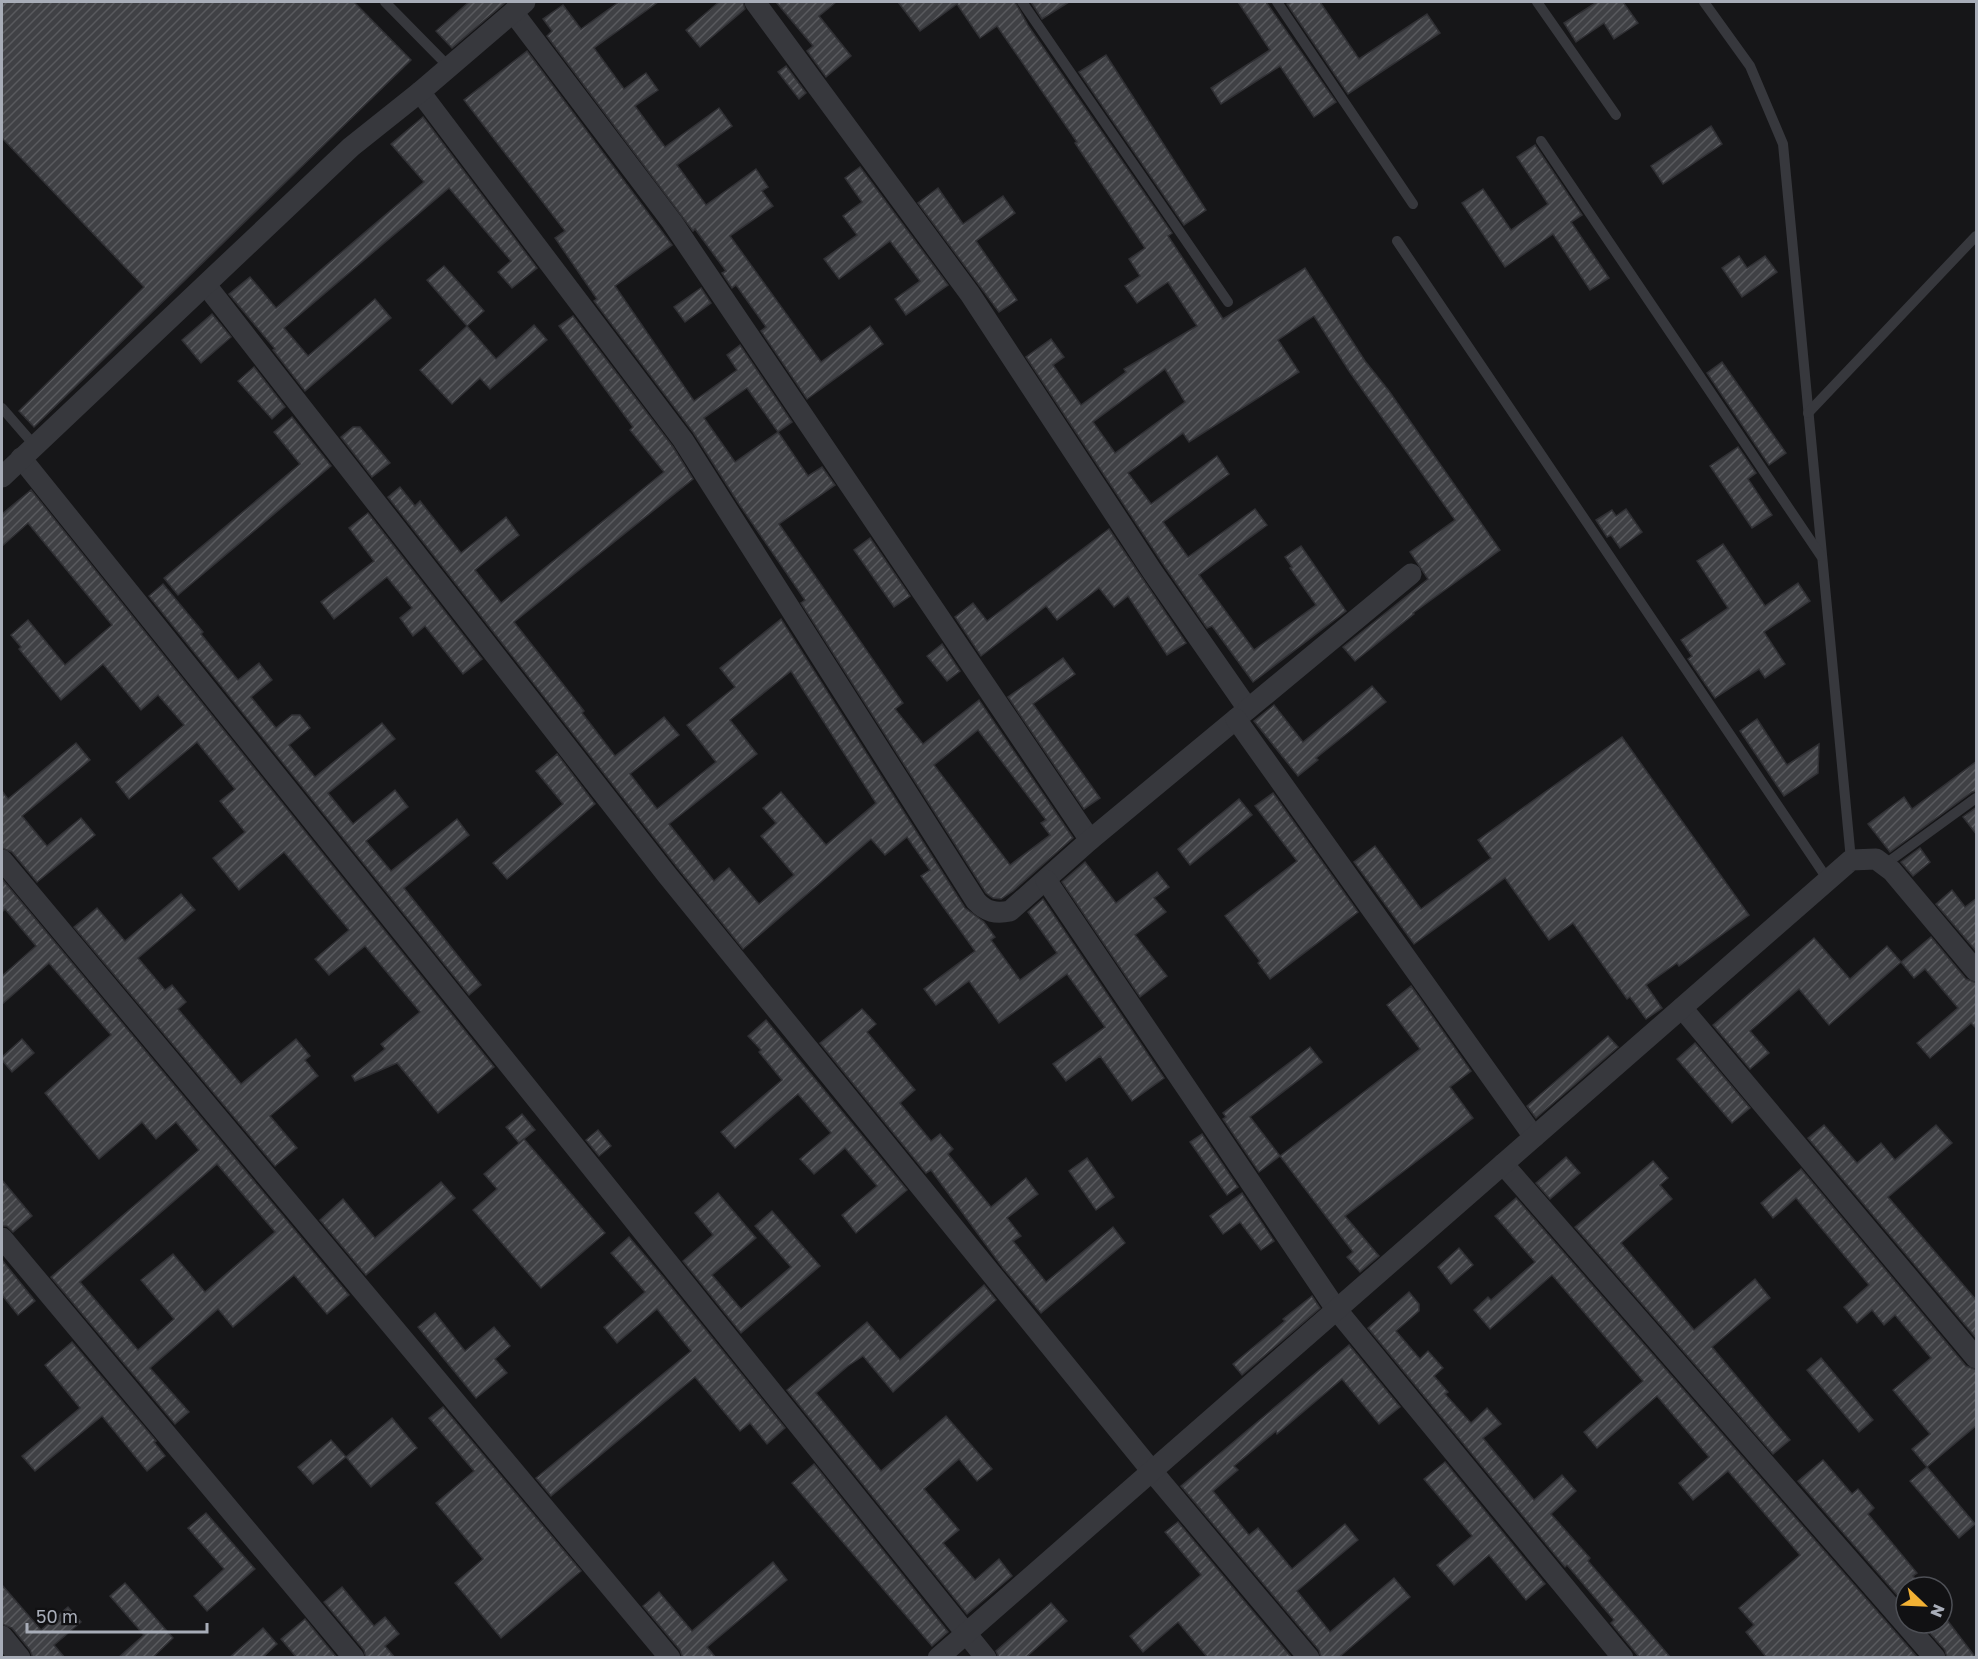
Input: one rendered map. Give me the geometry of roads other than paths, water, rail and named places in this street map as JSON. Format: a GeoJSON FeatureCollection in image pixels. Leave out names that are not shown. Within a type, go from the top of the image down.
{"type":"FeatureCollection","features":[{"type":"Feature","properties":{"kind":"street"},"geometry":{"type":"LineString","coordinates":[[755,2],[970,294],[1152,571],[1242,714],[1534,1137]]}},
{"type":"Feature","properties":{"kind":"street"},"geometry":{"type":"LineString","coordinates":[[2,477],[351,147],[420,92],[519,7],[672,222],[1090,840]]}},
{"type":"Feature","properties":{"kind":"street"},"geometry":{"type":"LineString","coordinates":[[420,92],[682,440],[976,901],[989,910],[999,913],[1010,911],[1090,840],[1411,574]]}},
{"type":"Feature","properties":{"kind":"street"},"geometry":{"type":"LineString","coordinates":[[206,285],[667,875],[1151,1470],[1309,1658]]}},
{"type":"Feature","properties":{"kind":"street"},"geometry":{"type":"LineString","coordinates":[[28,452],[986,1658]]}},
{"type":"Feature","properties":{"kind":"street"},"geometry":{"type":"LineString","coordinates":[[938,1658],[1851,860],[1876,859],[1892,871],[1977,971]]}},
{"type":"Feature","properties":{"kind":"street"},"geometry":{"type":"LineString","coordinates":[[2,860],[670,1658]]}},
{"type":"Feature","properties":{"kind":"street"},"geometry":{"type":"LineString","coordinates":[[1046,880],[1336,1309],[1623,1658]]}},
{"type":"Feature","properties":{"kind":"street"},"geometry":{"type":"LineString","coordinates":[[1682,1008],[1977,1358]]}},
{"type":"Feature","properties":{"kind":"street"},"geometry":{"type":"LineString","coordinates":[[1503,1164],[1935,1658]]}},
{"type":"Feature","properties":{"kind":"street"},"geometry":{"type":"LineString","coordinates":[[2,1238],[354,1658]]}},
{"type":"Feature","properties":{"kind":"street"},"geometry":{"type":"LineString","coordinates":[[2,1636],[20,1658]]}},
{"type":"Feature","properties":{"kind":"lane"},"geometry":{"type":"LineString","coordinates":[[385,2],[449,67]]}},
{"type":"Feature","properties":{"kind":"lane"},"geometry":{"type":"LineString","coordinates":[[1022,2],[1228,302]]}},
{"type":"Feature","properties":{"kind":"lane"},"geometry":{"type":"LineString","coordinates":[[1277,2],[1413,204]]}},
{"type":"Feature","properties":{"kind":"lane"},"geometry":{"type":"LineString","coordinates":[[1537,2],[1616,115]]}},
{"type":"Feature","properties":{"kind":"lane"},"geometry":{"type":"LineString","coordinates":[[1704,2],[1750,66],[1783,144],[1851,860]]}},
{"type":"Feature","properties":{"kind":"lane"},"geometry":{"type":"LineString","coordinates":[[1541,141],[1822,558]]}},
{"type":"Feature","properties":{"kind":"lane"},"geometry":{"type":"LineString","coordinates":[[1808,412],[1977,236]]}},
{"type":"Feature","properties":{"kind":"lane"},"geometry":{"type":"LineString","coordinates":[[1397,241],[1828,880]]}},
{"type":"Feature","properties":{"kind":"lane"},"geometry":{"type":"LineString","coordinates":[[2,408],[28,452]]}},
{"type":"Feature","properties":{"kind":"lane"},"geometry":{"type":"LineString","coordinates":[[1884,865],[1977,798]]}}]}
